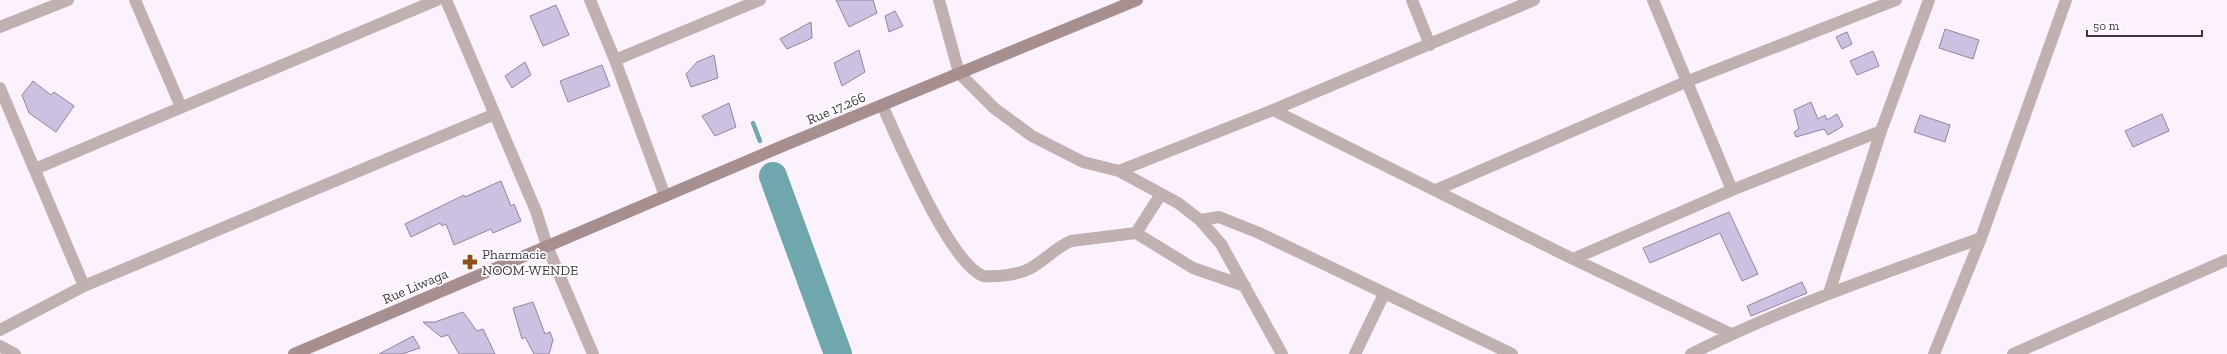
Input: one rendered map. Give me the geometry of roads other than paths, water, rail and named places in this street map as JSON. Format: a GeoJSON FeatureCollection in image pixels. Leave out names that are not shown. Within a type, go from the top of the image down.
{"type":"FeatureCollection","features":[{"type":"Feature","properties":{"kind":"main road","name":"Rue 17.266"},"geometry":{"type":"LineString","coordinates":[[547,246],[882,105],[1137,0]]}},
{"type":"Feature","properties":{"kind":"main road","name":"Rue Liwaga"},"geometry":{"type":"LineString","coordinates":[[294,354],[547,246]]}},
{"type":"Feature","properties":{"kind":"street"},"geometry":{"type":"LineString","coordinates":[[0,27],[68,0]]}},
{"type":"Feature","properties":{"kind":"street"},"geometry":{"type":"LineString","coordinates":[[135,0],[181,107]]}},
{"type":"Feature","properties":{"kind":"street"},"geometry":{"type":"LineString","coordinates":[[35,169],[437,0]]}},
{"type":"Feature","properties":{"kind":"street"},"geometry":{"type":"LineString","coordinates":[[446,0],[536,211],[547,246],[593,354]]}},
{"type":"Feature","properties":{"kind":"street"},"geometry":{"type":"LineString","coordinates":[[590,0],[615,60],[665,196]]}},
{"type":"Feature","properties":{"kind":"street"},"geometry":{"type":"LineString","coordinates":[[615,60],[760,0]]}},
{"type":"Feature","properties":{"kind":"street"},"geometry":{"type":"LineString","coordinates":[[939,0],[960,73],[994,108],[1032,136],[1083,162],[1119,171],[1178,202],[1200,220],[1221,244],[1282,354]]}},
{"type":"Feature","properties":{"kind":"street"},"geometry":{"type":"LineString","coordinates":[[1412,0],[1430,45]]}},
{"type":"Feature","properties":{"kind":"street"},"geometry":{"type":"LineString","coordinates":[[1119,171],[1274,110],[1534,0]]}},
{"type":"Feature","properties":{"kind":"street"},"geometry":{"type":"LineString","coordinates":[[1653,0],[1688,81],[1732,190]]}},
{"type":"Feature","properties":{"kind":"street"},"geometry":{"type":"LineString","coordinates":[[1436,190],[1688,81],[1896,0]]}},
{"type":"Feature","properties":{"kind":"street"},"geometry":{"type":"LineString","coordinates":[[1830,293],[1881,131],[1929,0]]}},
{"type":"Feature","properties":{"kind":"street"},"geometry":{"type":"LineString","coordinates":[[1934,354],[1981,238],[2066,0]]}},
{"type":"Feature","properties":{"kind":"street"},"geometry":{"type":"LineString","coordinates":[[0,88],[84,286]]}},
{"type":"Feature","properties":{"kind":"street"},"geometry":{"type":"LineString","coordinates":[[882,105],[946,234],[977,274],[990,277],[1020,272],[1029,269],[1056,249],[1071,241],[1136,233],[1193,268],[1245,286]]}},
{"type":"Feature","properties":{"kind":"street"},"geometry":{"type":"LineString","coordinates":[[1274,110],[1573,259],[1731,334]]}},
{"type":"Feature","properties":{"kind":"street"},"geometry":{"type":"LineString","coordinates":[[0,330],[84,286],[495,114]]}},
{"type":"Feature","properties":{"kind":"street"},"geometry":{"type":"LineString","coordinates":[[1573,259],[1732,190],[1881,131]]}},
{"type":"Feature","properties":{"kind":"street"},"geometry":{"type":"LineString","coordinates":[[1136,233],[1161,194]]}},
{"type":"Feature","properties":{"kind":"street"},"geometry":{"type":"LineString","coordinates":[[1200,220],[1219,216],[1259,233],[1512,354]]}},
{"type":"Feature","properties":{"kind":"street"},"geometry":{"type":"LineString","coordinates":[[1691,354],[1731,334],[1830,293],[1981,238]]}},
{"type":"Feature","properties":{"kind":"street"},"geometry":{"type":"LineString","coordinates":[[2013,354],[2227,260]]}},
{"type":"Feature","properties":{"kind":"street"},"geometry":{"type":"LineString","coordinates":[[1355,354],[1384,294]]}},
{"type":"Feature","properties":{"kind":"street"},"geometry":{"type":"LineString","coordinates":[[0,346],[16,354]]}},
{"type":"Feature","properties":{"kind":"waterway"},"geometry":{"type":"LineString","coordinates":[[753,123],[760,141]]}},
{"type":"Feature","properties":{"kind":"waterway"},"geometry":{"type":"LineString","coordinates":[[773,176],[838,354]]}},
{"type":"Feature","properties":{"kind":"place","name":"Pharmacie NOOM-WENDE"},"geometry":{"type":"Point","coordinates":[470,262]}}]}
